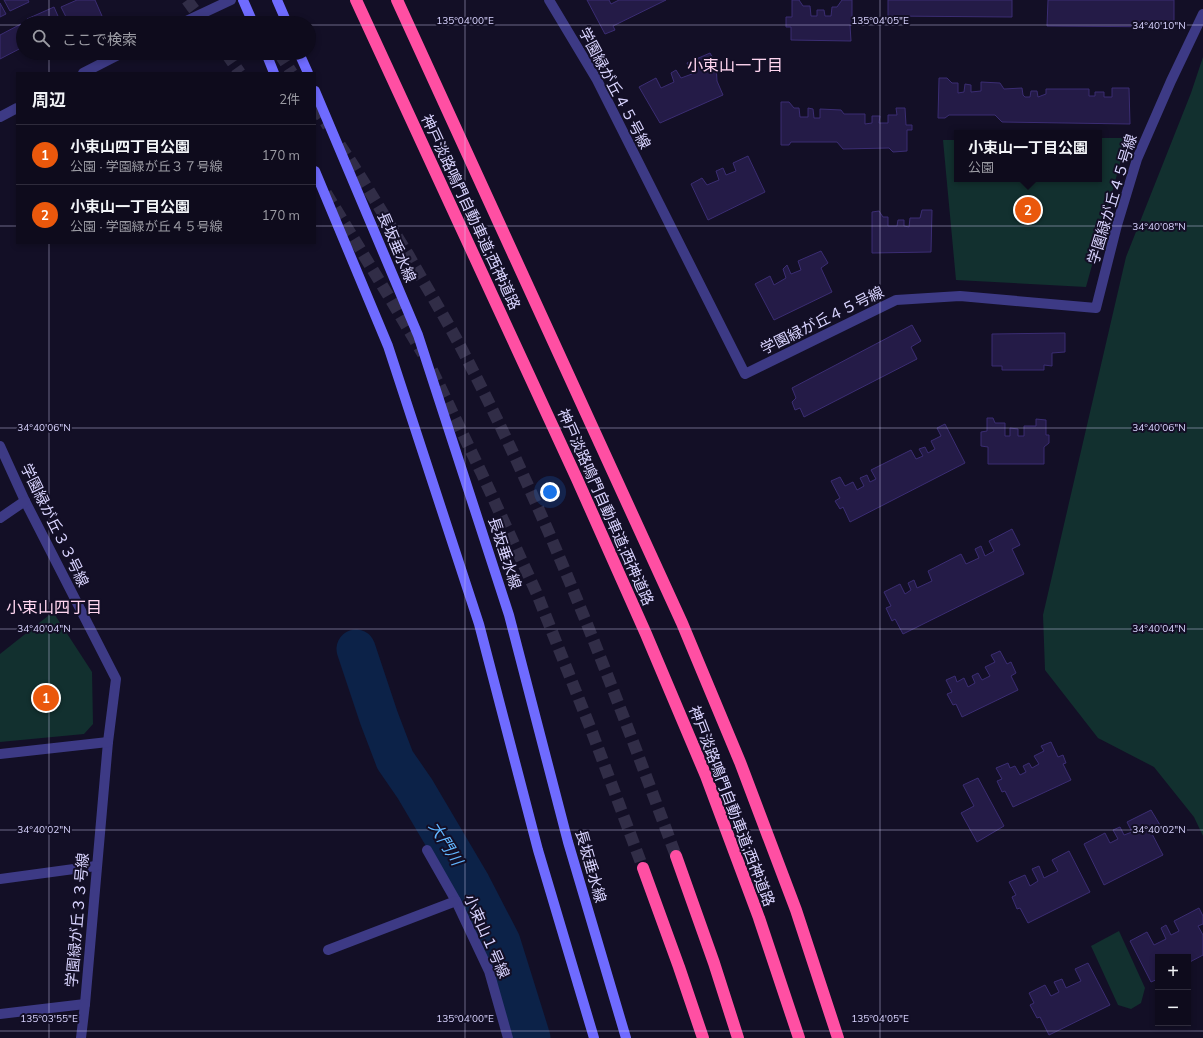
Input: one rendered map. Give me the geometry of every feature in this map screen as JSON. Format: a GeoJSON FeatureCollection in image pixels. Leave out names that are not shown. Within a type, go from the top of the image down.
{"type":"FeatureCollection","features":[{"type":"Feature","properties":{"kind":"highway","name":"神戸淡路鳴門自動車道;西神道路"},"geometry":{"type":"LineString","coordinates":[[356,0],[577,479],[646,634],[706,776],[759,918],[799,1038]]}},
{"type":"Feature","properties":{"kind":"highway","name":"神戸淡路鳴門自動車道;西神道路"},"geometry":{"type":"LineString","coordinates":[[397,0],[682,622],[740,762],[796,910],[838,1038]]}},
{"type":"Feature","properties":{"kind":"highway"},"geometry":{"type":"LineString","coordinates":[[676,856],[738,1038]]}},
{"type":"Feature","properties":{"kind":"highway"},"geometry":{"type":"LineString","coordinates":[[643,868],[703,1038]]}},
{"type":"Feature","properties":{"kind":"main road"},"geometry":{"type":"LineString","coordinates":[[243,0],[250,16]]}},
{"type":"Feature","properties":{"kind":"main road"},"geometry":{"type":"LineString","coordinates":[[277,0],[284,16]]}},
{"type":"Feature","properties":{"kind":"main road"},"geometry":{"type":"LineString","coordinates":[[269,60],[274,72]]}},
{"type":"Feature","properties":{"kind":"main road"},"geometry":{"type":"LineString","coordinates":[[302,60],[308,72]]}},
{"type":"Feature","properties":{"kind":"main road","name":"長坂垂水線"},"geometry":{"type":"LineString","coordinates":[[316,93],[418,335],[509,615],[568,842],[626,1038]]}},
{"type":"Feature","properties":{"kind":"main road"},"geometry":{"type":"LineString","coordinates":[[316,173],[388,346],[477,616],[538,850],[594,1038]]}},
{"type":"Feature","properties":{"kind":"street"},"geometry":{"type":"LineString","coordinates":[[197,16],[231,0]]}},
{"type":"Feature","properties":{"kind":"street","name":"学園緑が丘４５号線"},"geometry":{"type":"LineString","coordinates":[[549,0],[597,80],[745,374],[896,300],[960,296],[1096,308],[1117,225],[1137,159],[1203,14]]}},
{"type":"Feature","properties":{"kind":"street"},"geometry":{"type":"LineString","coordinates":[[85,72],[108,60]]}},
{"type":"Feature","properties":{"kind":"street"},"geometry":{"type":"LineString","coordinates":[[0,117],[16,109]]}},
{"type":"Feature","properties":{"kind":"street","name":"学園緑が丘３３号線"},"geometry":{"type":"LineString","coordinates":[[0,446],[25,501],[116,679],[108,742],[96,866],[85,1004],[0,1014]]}},
{"type":"Feature","properties":{"kind":"street"},"geometry":{"type":"LineString","coordinates":[[0,518],[25,501]]}},
{"type":"Feature","properties":{"kind":"street"},"geometry":{"type":"LineString","coordinates":[[0,754],[108,742]]}},
{"type":"Feature","properties":{"kind":"street","name":"小束山１号線"},"geometry":{"type":"LineString","coordinates":[[427,850],[456,901],[489,970],[508,1038]]}},
{"type":"Feature","properties":{"kind":"street"},"geometry":{"type":"LineString","coordinates":[[0,879],[96,866]]}},
{"type":"Feature","properties":{"kind":"street"},"geometry":{"type":"LineString","coordinates":[[328,950],[456,901]]}},
{"type":"Feature","properties":{"kind":"street"},"geometry":{"type":"LineString","coordinates":[[81,1038],[85,1004]]}},
{"type":"Feature","properties":{"kind":"green space"},"geometry":{"type":"Polygon","coordinates":[[[1203,57],[1203,836],[1194,817],[1154,767],[1098,738],[1045,670],[1043,615],[1126,257],[1191,93],[1203,57]]]}},
{"type":"Feature","properties":{"kind":"green space"},"geometry":{"type":"Polygon","coordinates":[[[1102,138],[1127,138],[1086,287],[956,280],[943,140],[954,140],[954,182],[1102,182],[1102,138]]]}},
{"type":"Feature","properties":{"kind":"green space"},"geometry":{"type":"Polygon","coordinates":[[[53,612],[92,672],[93,724],[84,734],[0,742],[0,654],[53,612]]]}},
{"type":"Feature","properties":{"kind":"green space"},"geometry":{"type":"Polygon","coordinates":[[[1119,931],[1145,988],[1141,1003],[1131,1009],[1118,1005],[1091,946],[1119,931]]]}},
{"type":"Feature","properties":{"kind":"building"},"geometry":{"type":"Polygon","coordinates":[[[4,0],[28,0],[29,2],[10,11],[4,0]]]}},
{"type":"Feature","properties":{"kind":"building"},"geometry":{"type":"Polygon","coordinates":[[[77,0],[95,0],[102,16],[66,16],[61,7],[77,0]]]}},
{"type":"Feature","properties":{"kind":"building"},"geometry":{"type":"Polygon","coordinates":[[[587,0],[609,0],[611,4],[619,0],[666,0],[613,26],[615,30],[605,34],[587,0]]]}},
{"type":"Feature","properties":{"kind":"building"},"geometry":{"type":"Polygon","coordinates":[[[792,0],[799,0],[803,6],[810,6],[811,16],[817,16],[817,10],[824,10],[825,16],[831,16],[832,7],[837,7],[842,0],[852,0],[852,17],[855,17],[856,25],[850,25],[851,41],[791,40],[791,27],[786,27],[786,17],[792,17],[792,0]]]}},
{"type":"Feature","properties":{"kind":"building"},"geometry":{"type":"Polygon","coordinates":[[[888,0],[1012,0],[1012,17],[888,16],[888,0]]]}},
{"type":"Feature","properties":{"kind":"building"},"geometry":{"type":"Polygon","coordinates":[[[1048,0],[1174,0],[1174,27],[1047,26],[1048,0]]]}},
{"type":"Feature","properties":{"kind":"building"},"geometry":{"type":"Polygon","coordinates":[[[0,3],[6,14],[0,17],[0,3]]]}},
{"type":"Feature","properties":{"kind":"building"},"geometry":{"type":"Polygon","coordinates":[[[54,7],[58,16],[34,16],[54,7]]]}},
{"type":"Feature","properties":{"kind":"building"},"geometry":{"type":"Polygon","coordinates":[[[16,27],[16,51],[0,59],[0,35],[16,27]]]}},
{"type":"Feature","properties":{"kind":"building"},"geometry":{"type":"Polygon","coordinates":[[[710,53],[716,64],[717,81],[723,95],[660,123],[639,87],[656,78],[661,88],[674,82],[671,73],[676,70],[681,78],[692,74],[687,63],[710,53]]]}},
{"type":"Feature","properties":{"kind":"building"},"geometry":{"type":"Polygon","coordinates":[[[939,78],[947,78],[952,83],[958,83],[958,93],[964,92],[965,84],[971,85],[971,92],[981,91],[981,82],[1000,83],[1004,89],[1022,88],[1023,95],[1025,97],[1030,97],[1031,91],[1037,91],[1038,97],[1046,94],[1046,89],[1089,89],[1089,96],[1095,96],[1095,92],[1104,92],[1104,97],[1112,97],[1112,88],[1129,88],[1130,124],[1002,122],[995,115],[949,115],[945,118],[938,118],[939,78]]]}},
{"type":"Feature","properties":{"kind":"building"},"geometry":{"type":"Polygon","coordinates":[[[781,102],[789,102],[794,108],[799,108],[800,117],[808,117],[808,108],[813,109],[814,118],[820,118],[820,109],[841,110],[844,114],[865,114],[865,124],[872,123],[872,116],[880,116],[879,123],[888,123],[888,115],[897,115],[896,108],[905,108],[906,125],[912,125],[912,130],[907,130],[907,151],[893,152],[889,148],[843,149],[837,142],[791,142],[789,145],[781,145],[781,102]]]}},
{"type":"Feature","properties":{"kind":"building"},"geometry":{"type":"Polygon","coordinates":[[[748,156],[765,192],[708,220],[691,184],[702,178],[707,185],[719,180],[716,171],[723,168],[726,175],[736,171],[733,163],[748,156]]]}},
{"type":"Feature","properties":{"kind":"building"},"geometry":{"type":"Polygon","coordinates":[[[922,210],[932,210],[931,252],[872,253],[872,212],[879,211],[883,217],[888,217],[888,226],[897,226],[898,220],[904,220],[904,226],[909,227],[910,218],[920,218],[922,210]]]}},
{"type":"Feature","properties":{"kind":"building"},"geometry":{"type":"Polygon","coordinates":[[[821,251],[828,263],[821,268],[832,292],[774,320],[755,284],[770,276],[774,285],[786,278],[783,269],[787,265],[791,274],[801,270],[798,261],[821,251]]]}},
{"type":"Feature","properties":{"kind":"building"},"geometry":{"type":"Polygon","coordinates":[[[912,325],[921,341],[911,347],[917,359],[804,417],[800,408],[795,410],[792,402],[796,398],[792,388],[912,325]]]}},
{"type":"Feature","properties":{"kind":"building"},"geometry":{"type":"Polygon","coordinates":[[[1065,333],[1065,352],[1052,353],[1052,366],[1044,365],[1044,370],[1002,370],[1002,366],[992,366],[992,334],[1065,333]]]}},
{"type":"Feature","properties":{"kind":"building"},"geometry":{"type":"Polygon","coordinates":[[[987,418],[993,418],[995,423],[1005,423],[1005,436],[1010,436],[1010,428],[1018,429],[1018,436],[1024,436],[1024,426],[1036,426],[1036,419],[1046,420],[1046,435],[1049,435],[1049,443],[1044,447],[1044,464],[988,464],[988,447],[981,446],[981,432],[987,431],[987,418]]]}},
{"type":"Feature","properties":{"kind":"building"},"geometry":{"type":"Polygon","coordinates":[[[945,424],[965,463],[850,522],[843,507],[840,509],[835,501],[840,498],[831,481],[840,477],[845,486],[853,482],[857,490],[864,486],[860,478],[867,475],[870,482],[876,479],[871,470],[911,450],[916,459],[923,456],[919,449],[925,447],[928,453],[935,449],[931,441],[941,436],[937,428],[945,424]]]}},
{"type":"Feature","properties":{"kind":"building"},"geometry":{"type":"Polygon","coordinates":[[[1012,529],[1020,545],[1012,549],[1024,574],[903,634],[895,619],[892,621],[886,608],[891,606],[884,592],[900,584],[905,594],[911,590],[908,583],[914,580],[917,588],[932,581],[928,571],[961,554],[966,564],[979,558],[975,549],[981,546],[985,556],[994,551],[989,541],[1012,529]]]}},
{"type":"Feature","properties":{"kind":"building"},"geometry":{"type":"Polygon","coordinates":[[[1000,651],[1007,664],[1011,662],[1016,673],[1011,676],[1018,690],[962,717],[956,704],[953,705],[947,694],[952,692],[946,680],[955,676],[957,682],[964,678],[968,687],[975,683],[972,676],[978,673],[982,680],[990,676],[985,667],[995,662],[991,655],[1000,651]]]}},
{"type":"Feature","properties":{"kind":"building"},"geometry":{"type":"Polygon","coordinates":[[[1051,742],[1058,757],[1063,755],[1066,763],[1063,764],[1071,780],[1013,807],[1005,791],[1002,792],[997,781],[1002,779],[996,768],[1008,763],[1010,768],[1015,766],[1020,775],[1026,772],[1023,766],[1029,763],[1032,768],[1039,764],[1034,756],[1044,751],[1041,746],[1051,742]]]}},
{"type":"Feature","properties":{"kind":"building"},"geometry":{"type":"Polygon","coordinates":[[[978,778],[1004,826],[977,842],[961,813],[974,806],[963,785],[978,778]]]}},
{"type":"Feature","properties":{"kind":"building"},"geometry":{"type":"Polygon","coordinates":[[[1151,810],[1160,825],[1150,830],[1163,855],[1104,885],[1084,844],[1105,833],[1110,843],[1118,839],[1113,830],[1120,827],[1124,835],[1132,832],[1127,822],[1151,810]]]}},
{"type":"Feature","properties":{"kind":"building"},"geometry":{"type":"Polygon","coordinates":[[[1069,851],[1090,892],[1028,923],[1020,908],[1017,909],[1012,897],[1016,895],[1009,882],[1025,875],[1030,886],[1038,881],[1032,869],[1039,866],[1044,878],[1058,871],[1052,860],[1069,851]]]}},
{"type":"Feature","properties":{"kind":"building"},"geometry":{"type":"Polygon","coordinates":[[[1199,908],[1203,916],[1203,924],[1198,926],[1203,935],[1203,955],[1191,961],[1191,954],[1155,954],[1155,980],[1151,982],[1130,941],[1147,932],[1154,945],[1166,939],[1161,928],[1166,925],[1171,935],[1179,931],[1174,921],[1199,908]]]}},
{"type":"Feature","properties":{"kind":"building"},"geometry":{"type":"Polygon","coordinates":[[[1088,963],[1110,1005],[1049,1035],[1040,1017],[1037,1018],[1030,1005],[1034,1003],[1029,993],[1045,985],[1051,996],[1059,992],[1054,982],[1062,979],[1066,988],[1081,981],[1075,969],[1088,963]]]}},
{"type":"Feature","properties":{"kind":"waterway","name":"大門川"},"geometry":{"type":"LineString","coordinates":[[356,649],[395,760],[415,789],[471,884],[501,942],[531,1038]]}},
{"type":"Feature","properties":{"kind":"tunnel"},"geometry":{"type":"LineString","coordinates":[[187,0],[199,16]]}},
{"type":"Feature","properties":{"kind":"tunnel"},"geometry":{"type":"LineString","coordinates":[[231,60],[239,72]]}},
{"type":"Feature","properties":{"kind":"tunnel"},"geometry":{"type":"LineString","coordinates":[[284,60],[291,72]]}},
{"type":"Feature","properties":{"kind":"tunnel"},"geometry":{"type":"LineString","coordinates":[[316,108],[328,126]]}},
{"type":"Feature","properties":{"kind":"tunnel"},"geometry":{"type":"LineString","coordinates":[[340,145],[409,256],[469,363],[499,423],[580,607],[676,856]]}},
{"type":"Feature","properties":{"kind":"tunnel"},"geometry":{"type":"LineString","coordinates":[[326,193],[423,354]]}},
{"type":"Feature","properties":{"kind":"tunnel"},"geometry":{"type":"LineString","coordinates":[[432,370],[537,594],[592,732],[643,868]]}},
{"type":"Feature","properties":{"kind":"place","name":"小束山一丁目公園"},"geometry":{"type":"Point","coordinates":[1028,210]}},
{"type":"Feature","properties":{"kind":"place","name":"小束山四丁目公園"},"geometry":{"type":"Point","coordinates":[46,698]}},
{"type":"Feature","properties":{"kind":"district","name":"小束山一丁目"},"geometry":{"type":"Point","coordinates":[735,65]}},
{"type":"Feature","properties":{"kind":"district","name":"小束山四丁目"},"geometry":{"type":"Point","coordinates":[54,607]}}]}
